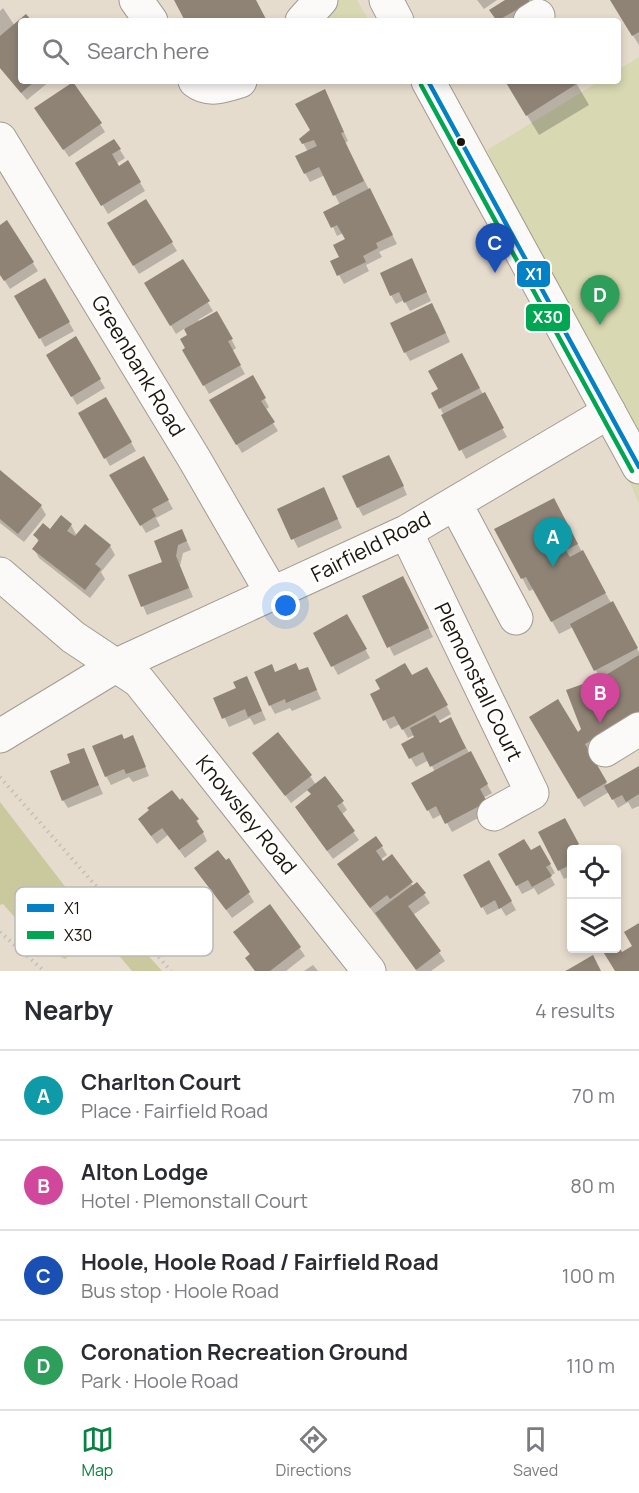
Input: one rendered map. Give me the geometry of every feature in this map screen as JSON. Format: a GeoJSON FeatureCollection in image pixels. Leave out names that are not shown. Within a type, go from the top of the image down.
{"type":"FeatureCollection","features":[{"type":"Feature","properties":{"kind":"main road"},"geometry":{"type":"LineString","coordinates":[[136,0],[149,18]]}},
{"type":"Feature","properties":{"kind":"main road"},"geometry":{"type":"LineString","coordinates":[[306,18],[321,0]]}},
{"type":"Feature","properties":{"kind":"main road"},"geometry":{"type":"LineString","coordinates":[[386,0],[395,18]]}},
{"type":"Feature","properties":{"kind":"main road"},"geometry":{"type":"LineString","coordinates":[[198,84],[202,87],[220,87],[230,84]]}},
{"type":"Feature","properties":{"kind":"main road"},"geometry":{"type":"LineString","coordinates":[[430,84],[639,467]]}},
{"type":"Feature","properties":{"kind":"main road","name":"Greenbank Road"},"geometry":{"type":"LineString","coordinates":[[0,139],[189,450],[273,595]]}},
{"type":"Feature","properties":{"kind":"main road","name":"Fairfield Road"},"geometry":{"type":"LineString","coordinates":[[0,736],[117,665],[406,532],[609,412]]}},
{"type":"Feature","properties":{"kind":"main road"},"geometry":{"type":"LineString","coordinates":[[455,503],[516,618]]}},
{"type":"Feature","properties":{"kind":"main road","name":"Plemonstall Court"},"geometry":{"type":"LineString","coordinates":[[406,532],[532,793],[494,814]]}},
{"type":"Feature","properties":{"kind":"main road","name":"Knowsley Road"},"geometry":{"type":"LineString","coordinates":[[0,574],[73,637],[139,681],[369,971]]}},
{"type":"Feature","properties":{"kind":"main road"},"geometry":{"type":"LineString","coordinates":[[605,750],[639,729]]}},
{"type":"Feature","properties":{"kind":"path"},"geometry":{"type":"LineString","coordinates":[[0,777],[97,887]]}},
{"type":"Feature","properties":{"kind":"path"},"geometry":{"type":"LineString","coordinates":[[0,932],[15,945]]}},
{"type":"Feature","properties":{"kind":"path"},"geometry":{"type":"LineString","coordinates":[[27,956],[44,971]]}},
{"type":"Feature","properties":{"kind":"path"},"geometry":{"type":"LineString","coordinates":[[158,956],[171,971]]}},
{"type":"Feature","properties":{"kind":"green space"},"geometry":{"type":"Polygon","coordinates":[[[339,0],[357,0],[367,18],[328,18],[329,10],[339,0]]]}},
{"type":"Feature","properties":{"kind":"green space"},"geometry":{"type":"Polygon","coordinates":[[[639,57],[639,504],[487,150],[595,84],[621,84],[621,68],[639,57]]]}},
{"type":"Feature","properties":{"kind":"green space"},"geometry":{"type":"Polygon","coordinates":[[[0,802],[65,887],[15,887],[15,918],[3,904],[0,905],[0,802]]]}},
{"type":"Feature","properties":{"kind":"green space"},"geometry":{"type":"Polygon","coordinates":[[[119,956],[149,956],[162,971],[132,971],[119,956]]]}},
{"type":"Feature","properties":{"kind":"building"},"geometry":{"type":"Polygon","coordinates":[[[174,0],[256,0],[265,18],[183,18],[174,0]]]}},
{"type":"Feature","properties":{"kind":"building"},"geometry":{"type":"Polygon","coordinates":[[[505,0],[529,0],[530,2],[502,18],[495,18],[489,10],[505,0]]]}},
{"type":"Feature","properties":{"kind":"building"},"geometry":{"type":"Polygon","coordinates":[[[610,0],[639,0],[639,32],[632,36],[610,0]]]}},
{"type":"Feature","properties":{"kind":"building"},"geometry":{"type":"Polygon","coordinates":[[[18,21],[18,84],[32,84],[21,93],[0,68],[0,36],[18,21]]]}},
{"type":"Feature","properties":{"kind":"building"},"geometry":{"type":"Polygon","coordinates":[[[70,84],[74,84],[102,123],[63,150],[34,108],[70,84]]]}},
{"type":"Feature","properties":{"kind":"building"},"geometry":{"type":"Polygon","coordinates":[[[507,84],[576,84],[526,116],[507,84]]]}},
{"type":"Feature","properties":{"kind":"building"},"geometry":{"type":"Polygon","coordinates":[[[325,89],[344,132],[341,133],[364,181],[333,196],[319,167],[304,174],[295,156],[317,146],[314,140],[302,144],[299,139],[310,130],[295,104],[325,89]]]}},
{"type":"Feature","properties":{"kind":"building"},"geometry":{"type":"Polygon","coordinates":[[[114,139],[121,149],[112,154],[119,166],[128,160],[141,182],[101,206],[75,163],[114,139]]]}},
{"type":"Feature","properties":{"kind":"building"},"geometry":{"type":"Polygon","coordinates":[[[370,188],[393,235],[376,243],[378,248],[363,256],[366,262],[337,276],[330,261],[339,257],[333,245],[345,239],[337,225],[331,228],[323,212],[370,188]]]}},
{"type":"Feature","properties":{"kind":"building"},"geometry":{"type":"Polygon","coordinates":[[[146,199],[173,242],[133,266],[107,223],[146,199]]]}},
{"type":"Feature","properties":{"kind":"building"},"geometry":{"type":"Polygon","coordinates":[[[7,220],[34,262],[4,281],[0,275],[0,225],[7,220]]]}},
{"type":"Feature","properties":{"kind":"building"},"geometry":{"type":"Polygon","coordinates":[[[412,258],[427,292],[404,303],[399,292],[390,296],[380,273],[412,258]]]}},
{"type":"Feature","properties":{"kind":"building"},"geometry":{"type":"Polygon","coordinates":[[[183,259],[210,301],[170,326],[144,283],[183,259]]]}},
{"type":"Feature","properties":{"kind":"building"},"geometry":{"type":"Polygon","coordinates":[[[45,278],[70,322],[39,339],[14,296],[45,278]]]}},
{"type":"Feature","properties":{"kind":"building"},"geometry":{"type":"Polygon","coordinates":[[[432,303],[446,333],[404,353],[390,323],[432,303]]]}},
{"type":"Feature","properties":{"kind":"building"},"geometry":{"type":"Polygon","coordinates":[[[217,311],[233,339],[228,341],[241,365],[203,386],[182,350],[185,348],[180,339],[187,335],[184,329],[217,311]]]}},
{"type":"Feature","properties":{"kind":"building"},"geometry":{"type":"Polygon","coordinates":[[[76,336],[101,379],[71,397],[46,355],[76,336]]]}},
{"type":"Feature","properties":{"kind":"building"},"geometry":{"type":"Polygon","coordinates":[[[462,353],[480,388],[439,409],[431,393],[438,389],[428,371],[462,353]]]}},
{"type":"Feature","properties":{"kind":"building"},"geometry":{"type":"Polygon","coordinates":[[[253,375],[266,398],[261,401],[275,422],[236,445],[209,400],[253,375]]]}},
{"type":"Feature","properties":{"kind":"building"},"geometry":{"type":"Polygon","coordinates":[[[485,392],[504,428],[459,451],[441,415],[485,392]]]}},
{"type":"Feature","properties":{"kind":"building"},"geometry":{"type":"Polygon","coordinates":[[[106,397],[132,442],[104,459],[78,413],[106,397]]]}},
{"type":"Feature","properties":{"kind":"building"},"geometry":{"type":"Polygon","coordinates":[[[389,455],[404,486],[357,508],[342,476],[389,455]]]}},
{"type":"Feature","properties":{"kind":"building"},"geometry":{"type":"Polygon","coordinates":[[[144,456],[169,500],[152,509],[156,516],[140,526],[109,475],[144,456]]]}},
{"type":"Feature","properties":{"kind":"building"},"geometry":{"type":"Polygon","coordinates":[[[0,470],[42,505],[18,534],[0,519],[0,470]]]}},
{"type":"Feature","properties":{"kind":"building"},"geometry":{"type":"Polygon","coordinates":[[[324,487],[338,519],[291,540],[277,509],[324,487]]]}},
{"type":"Feature","properties":{"kind":"building"},"geometry":{"type":"Polygon","coordinates":[[[554,498],[578,544],[566,550],[568,554],[570,557],[583,550],[606,593],[551,622],[526,577],[521,579],[494,529],[554,498]]]}},
{"type":"Feature","properties":{"kind":"building"},"geometry":{"type":"Polygon","coordinates":[[[61,515],[72,524],[67,531],[75,536],[85,524],[111,545],[95,564],[101,569],[85,590],[32,549],[39,540],[33,535],[43,523],[50,529],[61,515]]]}},
{"type":"Feature","properties":{"kind":"building"},"geometry":{"type":"Polygon","coordinates":[[[182,529],[187,541],[178,545],[176,556],[189,588],[141,607],[128,575],[162,562],[154,541],[182,529]]]}},
{"type":"Feature","properties":{"kind":"building"},"geometry":{"type":"Polygon","coordinates":[[[403,576],[429,628],[387,648],[362,596],[403,576]]]}},
{"type":"Feature","properties":{"kind":"building"},"geometry":{"type":"Polygon","coordinates":[[[613,601],[638,648],[594,671],[570,624],[613,601]]]}},
{"type":"Feature","properties":{"kind":"building"},"geometry":{"type":"Polygon","coordinates":[[[347,614],[367,649],[331,667],[313,633],[347,614]]]}},
{"type":"Feature","properties":{"kind":"building"},"geometry":{"type":"Polygon","coordinates":[[[639,655],[639,712],[585,744],[607,782],[578,799],[529,717],[558,699],[578,732],[581,729],[566,690],[583,684],[586,687],[639,655]]]}},
{"type":"Feature","properties":{"kind":"building"},"geometry":{"type":"Polygon","coordinates":[[[296,663],[299,670],[308,667],[317,690],[286,703],[285,699],[269,706],[254,672],[272,664],[275,672],[296,663]]]}},
{"type":"Feature","properties":{"kind":"building"},"geometry":{"type":"Polygon","coordinates":[[[405,663],[412,675],[427,667],[448,705],[402,730],[394,716],[383,721],[370,694],[380,689],[375,680],[405,663]]]}},
{"type":"Feature","properties":{"kind":"building"},"geometry":{"type":"Polygon","coordinates":[[[247,676],[262,711],[248,717],[245,709],[222,719],[213,698],[236,688],[233,682],[247,676]]]}},
{"type":"Feature","properties":{"kind":"building"},"geometry":{"type":"Polygon","coordinates":[[[435,715],[440,723],[451,717],[466,748],[430,767],[423,752],[409,759],[401,744],[414,737],[410,728],[435,715]]]}},
{"type":"Feature","properties":{"kind":"building"},"geometry":{"type":"Polygon","coordinates":[[[278,732],[312,775],[285,796],[252,753],[278,732]]]}},
{"type":"Feature","properties":{"kind":"building"},"geometry":{"type":"Polygon","coordinates":[[[122,734],[124,739],[133,735],[146,767],[126,774],[124,769],[105,777],[92,746],[122,734]]]}},
{"type":"Feature","properties":{"kind":"building"},"geometry":{"type":"Polygon","coordinates":[[[84,748],[99,785],[62,801],[50,771],[70,763],[67,754],[84,748]]]}},
{"type":"Feature","properties":{"kind":"building"},"geometry":{"type":"Polygon","coordinates":[[[471,751],[488,784],[480,789],[487,802],[445,824],[436,806],[427,811],[411,783],[471,751]]]}},
{"type":"Feature","properties":{"kind":"building"},"geometry":{"type":"Polygon","coordinates":[[[639,766],[639,794],[626,802],[622,795],[612,800],[604,786],[639,766]]]}},
{"type":"Feature","properties":{"kind":"building"},"geometry":{"type":"Polygon","coordinates":[[[325,776],[344,801],[337,806],[355,831],[327,851],[295,807],[311,794],[307,790],[325,776]]]}},
{"type":"Feature","properties":{"kind":"building"},"geometry":{"type":"Polygon","coordinates":[[[172,790],[180,800],[182,798],[199,819],[196,821],[204,832],[179,850],[162,828],[151,836],[138,819],[149,810],[147,808],[172,790]]]}},
{"type":"Feature","properties":{"kind":"building"},"geometry":{"type":"Polygon","coordinates":[[[565,818],[579,844],[567,845],[567,866],[558,871],[538,832],[565,818]]]}},
{"type":"Feature","properties":{"kind":"building"},"geometry":{"type":"Polygon","coordinates":[[[376,836],[383,846],[376,851],[383,861],[392,854],[413,882],[390,899],[387,895],[370,908],[337,864],[376,836]]]}},
{"type":"Feature","properties":{"kind":"building"},"geometry":{"type":"Polygon","coordinates":[[[524,839],[531,850],[540,845],[551,864],[546,867],[552,876],[532,887],[528,880],[516,886],[498,854],[524,839]]]}},
{"type":"Feature","properties":{"kind":"building"},"geometry":{"type":"Polygon","coordinates":[[[218,850],[226,860],[229,858],[250,892],[226,910],[213,893],[213,887],[208,887],[194,868],[218,850]]]}},
{"type":"Feature","properties":{"kind":"building"},"geometry":{"type":"Polygon","coordinates":[[[489,860],[512,901],[499,909],[495,900],[481,908],[463,875],[489,860]]]}},
{"type":"Feature","properties":{"kind":"building"},"geometry":{"type":"Polygon","coordinates":[[[417,882],[426,893],[408,906],[441,951],[416,970],[375,913],[417,882]]]}},
{"type":"Feature","properties":{"kind":"building"},"geometry":{"type":"Polygon","coordinates":[[[270,904],[301,947],[270,971],[255,971],[245,958],[250,954],[233,932],[270,904]]]}},
{"type":"Feature","properties":{"kind":"building"},"geometry":{"type":"Polygon","coordinates":[[[639,923],[639,971],[615,971],[604,953],[621,953],[621,951],[632,946],[624,932],[639,923]]]}},
{"type":"Feature","properties":{"kind":"building"},"geometry":{"type":"Polygon","coordinates":[[[593,955],[601,971],[565,971],[569,969],[593,955]]]}},
{"type":"Feature","properties":{"kind":"transit line","name":"X1"},"geometry":{"type":"LineString","coordinates":[[430,84],[639,467]]}},
{"type":"Feature","properties":{"kind":"transit line","name":"X30"},"geometry":{"type":"LineString","coordinates":[[421,85],[632,471]]}},
{"type":"Feature","properties":{"kind":"place","name":"Hoole, Hoole Road / Fairfield Road"},"geometry":{"type":"Point","coordinates":[495,273]}},
{"type":"Feature","properties":{"kind":"place","name":"Coronation Recreation Ground"},"geometry":{"type":"Point","coordinates":[600,325]}},
{"type":"Feature","properties":{"kind":"place","name":"Charlton Court"},"geometry":{"type":"Point","coordinates":[553,567]}},
{"type":"Feature","properties":{"kind":"place","name":"Alton Lodge"},"geometry":{"type":"Point","coordinates":[600,723]}}]}
